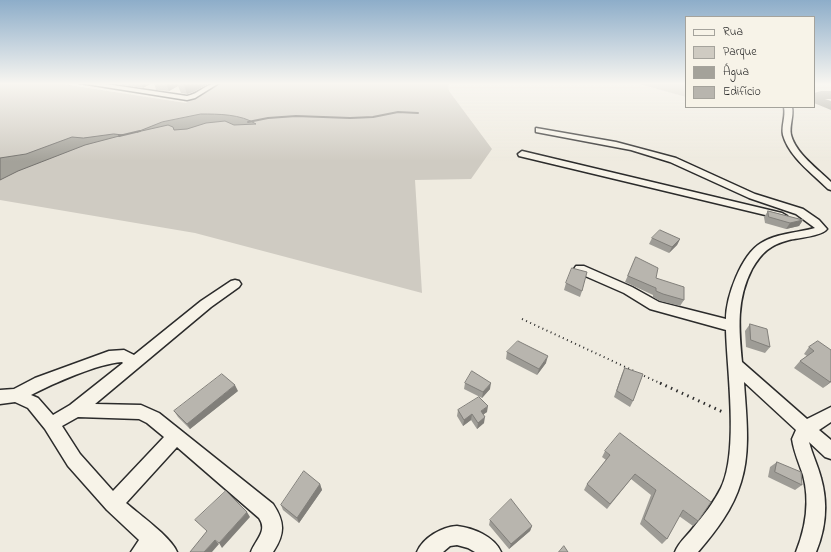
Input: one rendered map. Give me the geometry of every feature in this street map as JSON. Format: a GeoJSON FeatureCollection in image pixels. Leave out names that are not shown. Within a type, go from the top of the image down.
{"type":"FeatureCollection","features":[{"type":"Feature","properties":{"kind":"street"},"geometry":{"type":"LineString","coordinates":[[789,109],[790,113],[787,133],[790,141],[797,151],[831,187]]}},
{"type":"Feature","properties":{"kind":"street"},"geometry":{"type":"LineString","coordinates":[[539,130],[671,159],[750,195],[804,214],[824,228]]}},
{"type":"Feature","properties":{"kind":"street"},"geometry":{"type":"LineString","coordinates":[[522,154],[824,228]]}},
{"type":"Feature","properties":{"kind":"street"},"geometry":{"type":"LineString","coordinates":[[685,552],[724,502],[735,472],[738,442],[734,365],[730,326],[732,304],[743,274],[759,250],[780,240],[824,228]]}},
{"type":"Feature","properties":{"kind":"street"},"geometry":{"type":"LineString","coordinates":[[580,269],[628,290],[655,306],[730,326]]}},
{"type":"Feature","properties":{"kind":"street"},"geometry":{"type":"LineString","coordinates":[[51,424],[76,410],[206,304],[235,284]]}},
{"type":"Feature","properties":{"kind":"street"},"geometry":{"type":"LineString","coordinates":[[8,396],[109,357],[124,356],[134,362]]}},
{"type":"Feature","properties":{"kind":"street"},"geometry":{"type":"LineString","coordinates":[[734,365],[831,451]]}},
{"type":"Feature","properties":{"kind":"street"},"geometry":{"type":"LineString","coordinates":[[8,396],[33,403],[51,424],[74,460],[147,545],[167,552]]}},
{"type":"Feature","properties":{"kind":"street"},"geometry":{"type":"LineString","coordinates":[[76,410],[140,412],[153,418],[266,511],[272,519],[274,527],[272,534],[261,552]]}},
{"type":"Feature","properties":{"kind":"street"},"geometry":{"type":"LineString","coordinates":[[806,552],[814,525],[816,500],[812,477],[800,439],[802,434],[831,414]]}},
{"type":"Feature","properties":{"kind":"street"},"geometry":{"type":"LineString","coordinates":[[113,504],[176,436]]}},
{"type":"Feature","properties":{"kind":"street"},"geometry":{"type":"LineString","coordinates":[[427,552],[446,538],[465,536],[485,546],[491,552]]}},
{"type":"Feature","properties":{"kind":"path"},"geometry":{"type":"LineString","coordinates":[[522,319],[737,419]]}},
{"type":"Feature","properties":{"kind":"green space"},"geometry":{"type":"Polygon","coordinates":[[[0,109],[462,109],[492,149],[471,179],[415,180],[422,293],[195,233],[0,200],[0,109]]]}},
{"type":"Feature","properties":{"kind":"water"},"geometry":{"type":"Polygon","coordinates":[[[201,114],[236,116],[256,124],[234,125],[225,121],[206,123],[187,129],[174,130],[173,127],[168,125],[137,132],[162,122],[201,114]]]}},
{"type":"Feature","properties":{"kind":"water"},"geometry":{"type":"Polygon","coordinates":[[[114,134],[123,135],[85,145],[18,171],[0,180],[0,158],[26,154],[72,137],[83,138],[114,134]]]}},
{"type":"Feature","properties":{"kind":"building"},"geometry":{"type":"Polygon","coordinates":[[[768,211],[803,220],[790,223],[769,217],[768,211]]]}},
{"type":"Feature","properties":{"kind":"building"},"geometry":{"type":"Polygon","coordinates":[[[660,230],[680,239],[672,247],[652,238],[660,230]]]}},
{"type":"Feature","properties":{"kind":"building"},"geometry":{"type":"Polygon","coordinates":[[[636,257],[658,268],[656,278],[684,287],[684,300],[656,291],[656,288],[628,276],[636,257]]]}},
{"type":"Feature","properties":{"kind":"building"},"geometry":{"type":"Polygon","coordinates":[[[572,268],[587,272],[582,291],[566,283],[572,268]]]}},
{"type":"Feature","properties":{"kind":"building"},"geometry":{"type":"Polygon","coordinates":[[[750,324],[767,329],[770,347],[751,340],[750,324]]]}},
{"type":"Feature","properties":{"kind":"building"},"geometry":{"type":"Polygon","coordinates":[[[518,341],[548,356],[539,369],[507,352],[518,341]]]}},
{"type":"Feature","properties":{"kind":"building"},"geometry":{"type":"Polygon","coordinates":[[[818,341],[831,350],[830,382],[800,361],[814,351],[809,347],[818,341]]]}},
{"type":"Feature","properties":{"kind":"building"},"geometry":{"type":"Polygon","coordinates":[[[625,368],[643,374],[633,401],[617,391],[625,368]]]}},
{"type":"Feature","properties":{"kind":"building"},"geometry":{"type":"Polygon","coordinates":[[[472,371],[491,383],[483,392],[465,383],[472,371]]]}},
{"type":"Feature","properties":{"kind":"building"},"geometry":{"type":"Polygon","coordinates":[[[222,374],[235,385],[187,424],[174,411],[222,374]]]}},
{"type":"Feature","properties":{"kind":"building"},"geometry":{"type":"Polygon","coordinates":[[[479,397],[488,406],[481,411],[485,417],[478,423],[472,414],[464,420],[458,410],[479,397]]]}},
{"type":"Feature","properties":{"kind":"building"},"geometry":{"type":"Polygon","coordinates":[[[620,433],[711,502],[698,521],[683,510],[667,539],[644,519],[656,490],[635,474],[610,504],[587,484],[610,455],[605,451],[620,433]]]}},
{"type":"Feature","properties":{"kind":"building"},"geometry":{"type":"Polygon","coordinates":[[[777,462],[801,472],[802,485],[775,472],[777,462]]]}},
{"type":"Feature","properties":{"kind":"building"},"geometry":{"type":"Polygon","coordinates":[[[304,471],[320,484],[297,518],[281,505],[304,471]]]}},
{"type":"Feature","properties":{"kind":"building"},"geometry":{"type":"Polygon","coordinates":[[[226,491],[247,512],[219,543],[215,540],[204,552],[190,552],[207,531],[195,520],[226,491]]]}},
{"type":"Feature","properties":{"kind":"building"},"geometry":{"type":"Polygon","coordinates":[[[511,499],[532,526],[511,544],[490,520],[511,499]]]}},
{"type":"Feature","properties":{"kind":"building"},"geometry":{"type":"Polygon","coordinates":[[[564,546],[568,552],[559,552],[564,546]]]}},
{"type":"Feature","properties":{"kind":"waterway"},"geometry":{"type":"LineString","coordinates":[[248,122],[268,118],[296,116],[350,118],[373,117],[398,112],[418,113]]}},
{"type":"Feature","properties":{"kind":"waterway"},"geometry":{"type":"LineString","coordinates":[[119,136],[140,131]]}}]}
